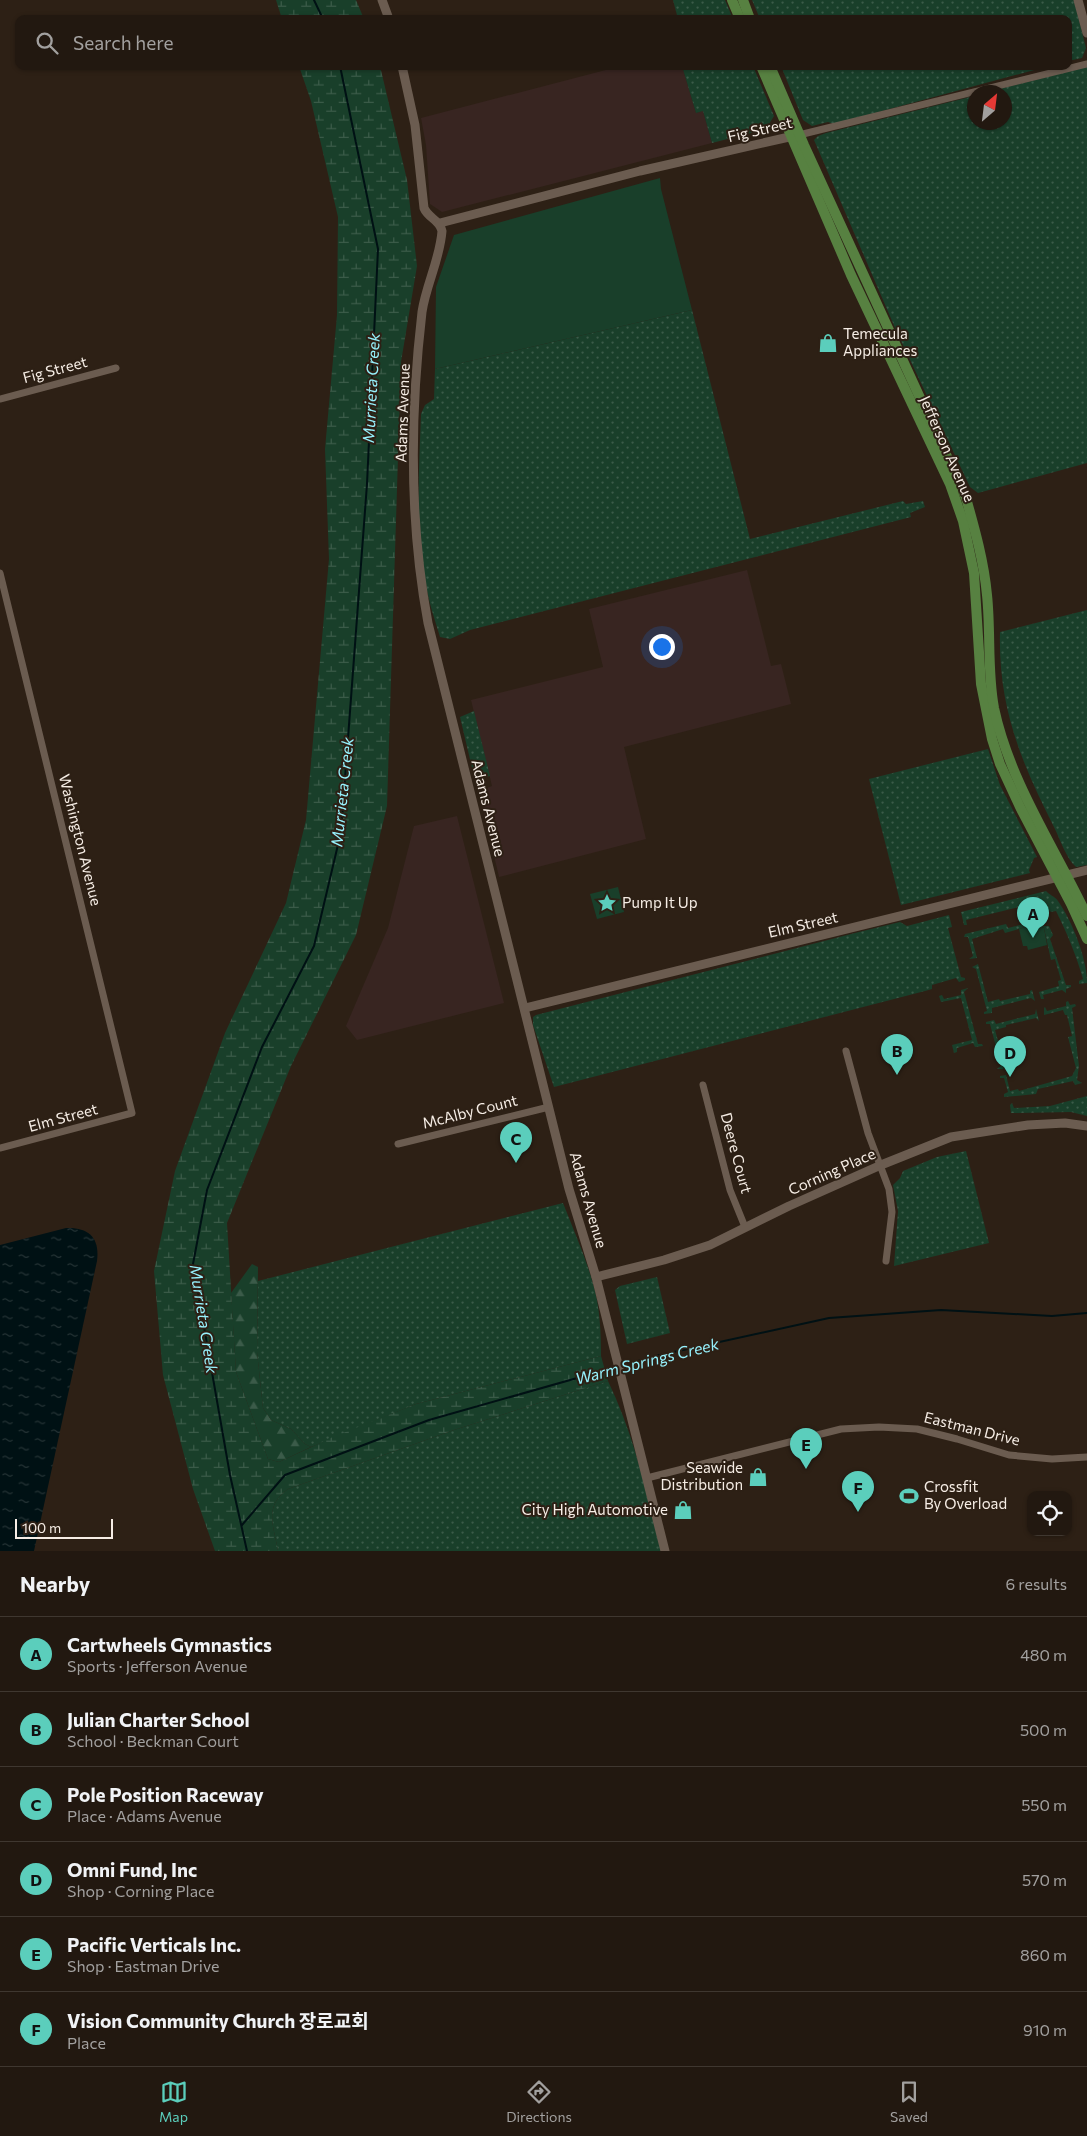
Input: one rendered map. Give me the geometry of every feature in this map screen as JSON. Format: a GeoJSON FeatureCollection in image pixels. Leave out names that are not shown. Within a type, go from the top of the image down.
{"type":"FeatureCollection","features":[{"type":"Feature","properties":{"kind":"main road"},"geometry":{"type":"LineString","coordinates":[[732,0],[738,15]]}},
{"type":"Feature","properties":{"kind":"main road"},"geometry":{"type":"LineString","coordinates":[[743,0],[749,15]]}},
{"type":"Feature","properties":{"kind":"main road","name":"Jefferson Avenue"},"geometry":{"type":"LineString","coordinates":[[763,70],[903,361],[966,498],[977,534],[987,596],[989,661],[994,707],[1000,731],[1023,790],[1068,874],[1087,916]]}},
{"type":"Feature","properties":{"kind":"main road","name":"Jefferson Avenue"},"geometry":{"type":"LineString","coordinates":[[771,70],[796,136],[870,316],[950,484],[963,521],[974,574],[980,684],[992,739],[1000,764],[1087,939]]}},
{"type":"Feature","properties":{"kind":"main road"},"geometry":{"type":"LineString","coordinates":[[870,316],[874,316],[878,320],[886,340],[903,361]]}},
{"type":"Feature","properties":{"kind":"main road"},"geometry":{"type":"LineString","coordinates":[[980,684],[985,685],[992,716],[1000,731]]}},
{"type":"Feature","properties":{"kind":"street"},"geometry":{"type":"LineString","coordinates":[[382,0],[388,15]]}},
{"type":"Feature","properties":{"kind":"street"},"geometry":{"type":"LineString","coordinates":[[1078,0],[1087,33]]}},
{"type":"Feature","properties":{"kind":"street","name":"Fig Street"},"geometry":{"type":"LineString","coordinates":[[1072,68],[1087,64]]}},
{"type":"Feature","properties":{"kind":"street"},"geometry":{"type":"LineString","coordinates":[[403,70],[415,125],[424,208],[429,216],[440,223]]}},
{"type":"Feature","properties":{"kind":"street","name":"Fig Street"},"geometry":{"type":"LineString","coordinates":[[440,223],[640,171],[796,136],[1063,70]]}},
{"type":"Feature","properties":{"kind":"street","name":"Adams Avenue"},"geometry":{"type":"LineString","coordinates":[[440,223],[442,231],[440,244],[423,310],[414,460],[417,555],[428,623],[570,1194],[596,1277],[666,1551]]}},
{"type":"Feature","properties":{"kind":"street","name":"Fig Street"},"geometry":{"type":"LineString","coordinates":[[0,398],[116,368]]}},
{"type":"Feature","properties":{"kind":"street","name":"Washington Avenue"},"geometry":{"type":"LineString","coordinates":[[0,573],[132,1113]]}},
{"type":"Feature","properties":{"kind":"street","name":"Elm Street"},"geometry":{"type":"LineString","coordinates":[[525,1008],[1087,870]]}},
{"type":"Feature","properties":{"kind":"street"},"geometry":{"type":"LineString","coordinates":[[846,1051],[868,1133],[889,1189],[892,1212],[886,1261]]}},
{"type":"Feature","properties":{"kind":"street","name":"Deere Court"},"geometry":{"type":"LineString","coordinates":[[703,1085],[730,1190],[745,1227]]}},
{"type":"Feature","properties":{"kind":"street","name":"McAlby Count"},"geometry":{"type":"LineString","coordinates":[[398,1144],[549,1107]]}},
{"type":"Feature","properties":{"kind":"street","name":"Elm Street"},"geometry":{"type":"LineString","coordinates":[[0,1148],[132,1113]]}},
{"type":"Feature","properties":{"kind":"street","name":"Corning Place"},"geometry":{"type":"LineString","coordinates":[[596,1277],[664,1260],[710,1245],[881,1165],[951,1137],[1028,1125],[1065,1123],[1087,1126]]}},
{"type":"Feature","properties":{"kind":"street","name":"Eastman Drive"},"geometry":{"type":"LineString","coordinates":[[647,1478],[841,1429],[879,1427],[917,1429],[1009,1455],[1052,1459],[1087,1457]]}},
{"type":"Feature","properties":{"kind":"shaded area"},"geometry":{"type":"Polygon","coordinates":[[[606,70],[683,70],[696,113],[703,111],[712,143],[442,212],[430,204],[426,145],[421,118],[606,70]]]}},
{"type":"Feature","properties":{"kind":"shaded area"},"geometry":{"type":"Polygon","coordinates":[[[747,570],[771,666],[781,664],[791,704],[624,747],[646,839],[499,877],[479,791],[492,786],[471,700],[603,667],[589,609],[747,570]]]}},
{"type":"Feature","properties":{"kind":"shaded area"},"geometry":{"type":"Polygon","coordinates":[[[457,816],[504,1003],[357,1040],[346,1026],[388,928],[414,826],[457,816]]]}},
{"type":"Feature","properties":{"kind":"green space"},"geometry":{"type":"Polygon","coordinates":[[[276,0],[356,0],[362,15],[281,15],[276,0]]]}},
{"type":"Feature","properties":{"kind":"green space"},"geometry":{"type":"Polygon","coordinates":[[[673,0],[725,0],[731,15],[677,15],[673,0]]]}},
{"type":"Feature","properties":{"kind":"green space"},"geometry":{"type":"Polygon","coordinates":[[[752,0],[1074,0],[1086,48],[1082,58],[1072,60],[1072,15],[758,15],[752,0]]]}},
{"type":"Feature","properties":{"kind":"green space"},"geometry":{"type":"Polygon","coordinates":[[[1087,67],[1087,463],[978,493],[970,487],[896,330],[814,140],[826,133],[967,98],[967,130],[1012,130],[1012,86],[1087,67]]]}},
{"type":"Feature","properties":{"kind":"green space"},"geometry":{"type":"Polygon","coordinates":[[[300,70],[381,70],[407,180],[417,266],[401,362],[387,806],[356,935],[291,1066],[227,1223],[236,1372],[268,1459],[279,1462],[333,1437],[416,1404],[601,1356],[608,1381],[454,1430],[288,1489],[275,1503],[273,1510],[272,1517],[278,1551],[215,1551],[193,1489],[163,1375],[154,1271],[175,1171],[225,1033],[286,903],[306,820],[329,559],[325,449],[337,315],[338,217],[311,101],[300,70]]]}},
{"type":"Feature","properties":{"kind":"green space"},"geometry":{"type":"Polygon","coordinates":[[[683,70],[755,70],[774,116],[766,129],[712,143],[703,111],[696,113],[683,70]]]}},
{"type":"Feature","properties":{"kind":"green space"},"geometry":{"type":"Polygon","coordinates":[[[783,70],[1034,70],[979,85],[967,85],[967,88],[834,124],[828,122],[812,126],[803,120],[783,70]]]}},
{"type":"Feature","properties":{"kind":"green space"},"geometry":{"type":"Polygon","coordinates":[[[660,178],[661,189],[692,310],[435,369],[436,287],[454,235],[660,178]]]}},
{"type":"Feature","properties":{"kind":"green space"},"geometry":{"type":"Polygon","coordinates":[[[692,310],[750,539],[903,501],[906,504],[923,501],[925,507],[910,513],[911,517],[470,630],[450,639],[440,637],[429,598],[420,543],[419,521],[421,414],[425,405],[434,399],[435,369],[692,310]]]}},
{"type":"Feature","properties":{"kind":"green space"},"geometry":{"type":"Polygon","coordinates":[[[1087,610],[1087,865],[1076,867],[1066,854],[1031,780],[1014,733],[1003,685],[1000,659],[1000,632],[1087,610]]]}},
{"type":"Feature","properties":{"kind":"green space"},"geometry":{"type":"Polygon","coordinates":[[[474,711],[490,776],[477,779],[474,776],[460,717],[474,711]]]}},
{"type":"Feature","properties":{"kind":"green space"},"geometry":{"type":"Polygon","coordinates":[[[988,749],[1000,785],[1037,857],[1034,858],[1029,870],[1030,873],[901,905],[869,779],[988,749]]]}},
{"type":"Feature","properties":{"kind":"green space","name":"Pump It Up"},"geometry":{"type":"Polygon","coordinates":[[[618,887],[624,912],[597,919],[590,894],[618,887]]]}},
{"type":"Feature","properties":{"kind":"green space"},"geometry":{"type":"Polygon","coordinates":[[[1046,891],[1058,901],[1073,929],[1082,951],[1087,983],[1079,984],[1079,981],[1083,979],[1071,944],[1056,911],[1051,912],[1044,905],[1041,906],[1040,902],[966,920],[967,925],[964,925],[961,912],[1046,891]]]}},
{"type":"Feature","properties":{"kind":"green space"},"geometry":{"type":"Polygon","coordinates":[[[949,915],[952,927],[948,928],[961,977],[965,978],[965,980],[959,982],[956,978],[932,985],[932,989],[925,991],[554,1087],[533,1025],[533,1017],[536,1015],[900,922],[907,926],[949,915]]]}},
{"type":"Feature","properties":{"kind":"green space"},"geometry":{"type":"Polygon","coordinates":[[[1043,915],[1045,920],[1042,922],[1044,926],[1049,926],[1053,935],[1050,939],[1066,985],[1071,985],[1071,987],[1066,989],[1066,993],[1062,990],[1043,995],[1044,999],[1041,999],[1039,992],[1059,986],[1058,981],[1061,980],[1055,959],[1051,960],[1044,928],[1036,924],[1005,933],[1003,929],[972,939],[977,958],[969,959],[973,956],[968,937],[964,937],[965,934],[1006,924],[1008,928],[1040,920],[1039,916],[1043,915]]]}},
{"type":"Feature","properties":{"kind":"green space"},"geometry":{"type":"Polygon","coordinates":[[[1036,924],[1044,928],[1047,945],[1028,950],[1027,946],[1023,946],[1019,929],[1036,924]]]}},
{"type":"Feature","properties":{"kind":"green space"},"geometry":{"type":"Polygon","coordinates":[[[978,964],[988,1002],[1030,994],[1032,990],[1035,1001],[1031,998],[992,1008],[992,1013],[984,1014],[987,1011],[976,969],[972,967],[978,964]]]}},
{"type":"Feature","properties":{"kind":"green space"},"geometry":{"type":"Polygon","coordinates":[[[968,988],[964,992],[978,1044],[983,1046],[975,1047],[973,1043],[957,1048],[957,1052],[954,1053],[952,1045],[972,1040],[961,998],[941,1002],[939,996],[942,995],[944,999],[961,995],[961,990],[968,988]]]}},
{"type":"Feature","properties":{"kind":"green space"},"geometry":{"type":"Polygon","coordinates":[[[1068,1001],[1070,1005],[1075,1004],[1076,1006],[1072,1008],[1079,1066],[1077,1080],[1082,1083],[1075,1085],[1073,1081],[1038,1089],[1036,1094],[1004,1097],[1004,1094],[1008,1092],[1004,1078],[1000,1078],[1000,1076],[1006,1075],[1010,1091],[1018,1089],[1019,1091],[1072,1076],[1076,1068],[1068,1037],[1072,1036],[1067,1015],[1065,1015],[1063,1010],[1044,1015],[1045,1007],[1047,1011],[1066,1006],[1068,1001]]]}},
{"type":"Feature","properties":{"kind":"green space"},"geometry":{"type":"Polygon","coordinates":[[[1036,1009],[1039,1021],[1036,1018],[1006,1025],[1006,1027],[995,1030],[1005,1066],[1003,1069],[997,1069],[1001,1066],[990,1024],[986,1024],[986,1022],[994,1020],[996,1024],[1035,1014],[1036,1009]]]}},
{"type":"Feature","properties":{"kind":"green space"},"geometry":{"type":"Polygon","coordinates":[[[1087,1096],[1087,1116],[1071,1112],[1011,1113],[1010,1105],[1012,1103],[1014,1108],[1050,1106],[1087,1096]]]}},
{"type":"Feature","properties":{"kind":"green space"},"geometry":{"type":"Polygon","coordinates":[[[966,1151],[989,1243],[894,1266],[898,1211],[893,1185],[900,1178],[903,1171],[937,1157],[966,1151]]]}},
{"type":"Feature","properties":{"kind":"green space"},"geometry":{"type":"Polygon","coordinates":[[[563,1203],[584,1255],[594,1287],[600,1321],[601,1356],[416,1404],[311,1447],[305,1444],[291,1429],[271,1420],[263,1408],[257,1352],[258,1281],[563,1203]]]}},
{"type":"Feature","properties":{"kind":"green space"},"geometry":{"type":"Polygon","coordinates":[[[252,1264],[258,1267],[257,1352],[263,1408],[271,1420],[291,1429],[305,1444],[311,1447],[279,1462],[268,1459],[236,1372],[231,1293],[252,1264]]]}},
{"type":"Feature","properties":{"kind":"green space"},"geometry":{"type":"Polygon","coordinates":[[[657,1277],[670,1333],[627,1344],[615,1290],[620,1286],[657,1277]]]}},
{"type":"Feature","properties":{"kind":"green space"},"geometry":{"type":"Polygon","coordinates":[[[608,1381],[633,1443],[661,1551],[278,1551],[272,1517],[273,1510],[280,1496],[288,1489],[454,1430],[608,1381]]]}},
{"type":"Feature","properties":{"kind":"water"},"geometry":{"type":"Polygon","coordinates":[[[66,1228],[87,1232],[95,1240],[97,1261],[34,1551],[0,1551],[0,1245],[66,1228]]]}},
{"type":"Feature","properties":{"kind":"waterway","name":"Murrieta Creek"},"geometry":{"type":"LineString","coordinates":[[314,0],[321,15]]}},
{"type":"Feature","properties":{"kind":"waterway","name":"Murrieta Creek"},"geometry":{"type":"LineString","coordinates":[[247,1551],[230,1475],[193,1264],[207,1190],[262,1047],[314,946],[341,832],[367,484],[378,249],[341,70]]}},
{"type":"Feature","properties":{"kind":"waterway","name":"Warm Springs Creek"},"geometry":{"type":"LineString","coordinates":[[620,1366],[660,1355],[829,1318],[941,1310],[1052,1316],[1087,1313]]}},
{"type":"Feature","properties":{"kind":"waterway","name":"Warm Springs Creek"},"geometry":{"type":"LineString","coordinates":[[242,1525],[285,1475],[429,1420],[616,1367]]}},
{"type":"Feature","properties":{"kind":"place","name":"Temecula Appliances"},"geometry":{"type":"Point","coordinates":[828,343]}},
{"type":"Feature","properties":{"kind":"place","name":"Pump It Up"},"geometry":{"type":"Point","coordinates":[607,903]}},
{"type":"Feature","properties":{"kind":"place","name":"Cartwheels Gymnastics"},"geometry":{"type":"Point","coordinates":[1033,938]}},
{"type":"Feature","properties":{"kind":"place","name":"Julian Charter School"},"geometry":{"type":"Point","coordinates":[897,1075]}},
{"type":"Feature","properties":{"kind":"place","name":"Omni Fund, Inc"},"geometry":{"type":"Point","coordinates":[1010,1077]}},
{"type":"Feature","properties":{"kind":"place","name":"Pole Position Raceway"},"geometry":{"type":"Point","coordinates":[516,1163]}},
{"type":"Feature","properties":{"kind":"place","name":"Pacific Verticals Inc."},"geometry":{"type":"Point","coordinates":[806,1469]}},
{"type":"Feature","properties":{"kind":"place","name":"Seawide Distribution"},"geometry":{"type":"Point","coordinates":[758,1477]}},
{"type":"Feature","properties":{"kind":"place","name":"Crossfit By Overload"},"geometry":{"type":"Point","coordinates":[909,1496]}},
{"type":"Feature","properties":{"kind":"place","name":"City High Automotive"},"geometry":{"type":"Point","coordinates":[683,1510]}},
{"type":"Feature","properties":{"kind":"place","name":"Vision Community Church 장로교회"},"geometry":{"type":"Point","coordinates":[858,1512]}}]}
